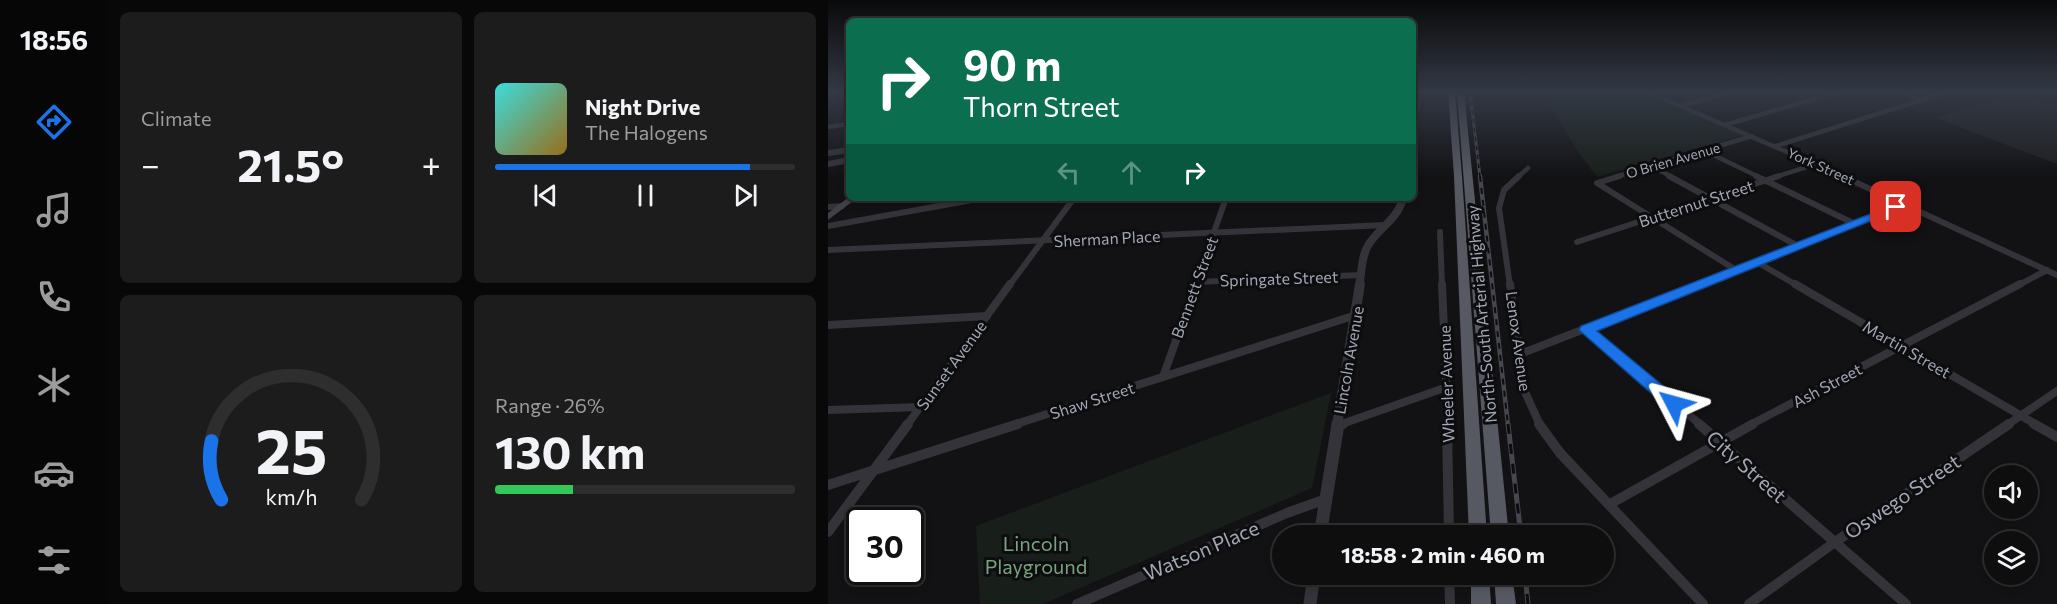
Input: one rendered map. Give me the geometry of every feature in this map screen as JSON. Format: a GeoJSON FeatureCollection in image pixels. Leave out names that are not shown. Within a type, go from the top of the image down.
{"type":"FeatureCollection","features":[{"type":"Feature","properties":{"kind":"highway","name":"North-South Arterial Highway"},"geometry":{"type":"LineString","coordinates":[[1453,120],[1477,525]]}},
{"type":"Feature","properties":{"kind":"highway","name":"North-South Arterial Highway"},"geometry":{"type":"LineString","coordinates":[[1463,120],[1499,525]]}},
{"type":"Feature","properties":{"kind":"highway"},"geometry":{"type":"LineString","coordinates":[[1480,585],[1481,604]]}},
{"type":"Feature","properties":{"kind":"highway"},"geometry":{"type":"LineString","coordinates":[[1504,585],[1506,604]]}},
{"type":"Feature","properties":{"kind":"main road"},"geometry":{"type":"LineString","coordinates":[[828,217],[849,201]]}},
{"type":"Feature","properties":{"kind":"street","name":"York Street"},"geometry":{"type":"LineString","coordinates":[[1714,120],[1905,204],[2057,275]]}},
{"type":"Feature","properties":{"kind":"street"},"geometry":{"type":"LineString","coordinates":[[1725,125],[1741,120]]}},
{"type":"Feature","properties":{"kind":"street"},"geometry":{"type":"LineString","coordinates":[[1776,146],[1858,120]]}},
{"type":"Feature","properties":{"kind":"street"},"geometry":{"type":"LineString","coordinates":[[828,127],[846,124]]}},
{"type":"Feature","properties":{"kind":"street","name":"O Brien Avenue"},"geometry":{"type":"LineString","coordinates":[[1652,218],[1600,185],[1598,181],[1752,136]]}},
{"type":"Feature","properties":{"kind":"street"},"geometry":{"type":"LineString","coordinates":[[828,153],[846,150]]}},
{"type":"Feature","properties":{"kind":"street"},"geometry":{"type":"LineString","coordinates":[[1705,151],[1855,224]]}},
{"type":"Feature","properties":{"kind":"street"},"geometry":{"type":"LineString","coordinates":[[828,164],[846,161]]}},
{"type":"Feature","properties":{"kind":"street","name":"Butternut Street"},"geometry":{"type":"LineString","coordinates":[[1576,242],[1816,164]]}},
{"type":"Feature","properties":{"kind":"street"},"geometry":{"type":"LineString","coordinates":[[1652,166],[1798,246]]}},
{"type":"Feature","properties":{"kind":"street","name":"Lenox Avenue"},"geometry":{"type":"LineString","coordinates":[[1528,168],[1504,190],[1499,208],[1525,392],[1535,419],[1558,449],[1703,604]]}},
{"type":"Feature","properties":{"kind":"street"},"geometry":{"type":"LineString","coordinates":[[828,226],[966,201]]}},
{"type":"Feature","properties":{"kind":"street","name":"Sunset Avenue"},"geometry":{"type":"LineString","coordinates":[[828,532],[1072,201]]}},
{"type":"Feature","properties":{"kind":"street","name":"Bennett Street"},"geometry":{"type":"LineString","coordinates":[[1163,377],[1225,201]]}},
{"type":"Feature","properties":{"kind":"street","name":"Lincoln Avenue"},"geometry":{"type":"LineString","coordinates":[[1322,525],[1361,275],[1368,244],[1398,213],[1402,201]]}},
{"type":"Feature","properties":{"kind":"street"},"geometry":{"type":"LineString","coordinates":[[1520,354],[1905,204]]}},
{"type":"Feature","properties":{"kind":"street"},"geometry":{"type":"LineString","coordinates":[[828,207],[842,206]]}},
{"type":"Feature","properties":{"kind":"street"},"geometry":{"type":"LineString","coordinates":[[1652,218],[1736,270]]}},
{"type":"Feature","properties":{"kind":"street","name":"Sherman Place"},"geometry":{"type":"LineString","coordinates":[[828,250],[1386,225]]}},
{"type":"Feature","properties":{"kind":"street","name":"Wheeler Avenue"},"geometry":{"type":"LineString","coordinates":[[1440,232],[1447,387],[1449,525]]}},
{"type":"Feature","properties":{"kind":"street","name":"Martin Street"},"geometry":{"type":"LineString","coordinates":[[1757,261],[2057,437]]}},
{"type":"Feature","properties":{"kind":"street","name":"Ash Street"},"geometry":{"type":"LineString","coordinates":[[1610,504],[1720,441],[2047,270]]}},
{"type":"Feature","properties":{"kind":"street","name":"Springate Street"},"geometry":{"type":"LineString","coordinates":[[1196,282],[1361,275]]}},
{"type":"Feature","properties":{"kind":"street","name":"Shaw Street"},"geometry":{"type":"LineString","coordinates":[[828,485],[1356,315]]}},
{"type":"Feature","properties":{"kind":"street"},"geometry":{"type":"LineString","coordinates":[[828,325],[987,316]]}},
{"type":"Feature","properties":{"kind":"street","name":"City Street"},"geometry":{"type":"LineString","coordinates":[[1586,330],[1720,441],[1906,604]]}},
{"type":"Feature","properties":{"kind":"street"},"geometry":{"type":"LineString","coordinates":[[1337,426],[1447,387]]}},
{"type":"Feature","properties":{"kind":"street","name":"Oswego Street"},"geometry":{"type":"LineString","coordinates":[[1749,604],[1835,542],[2057,391]]}},
{"type":"Feature","properties":{"kind":"street"},"geometry":{"type":"LineString","coordinates":[[828,410],[921,407]]}},
{"type":"Feature","properties":{"kind":"street","name":"Watson Place"},"geometry":{"type":"LineString","coordinates":[[1077,604],[1287,513],[1326,499]]}},
{"type":"Feature","properties":{"kind":"street"},"geometry":{"type":"LineString","coordinates":[[1310,604],[1313,585]]}},
{"type":"Feature","properties":{"kind":"street"},"geometry":{"type":"LineString","coordinates":[[1449,585],[1450,604]]}},
{"type":"Feature","properties":{"kind":"shaded area"},"geometry":{"type":"Polygon","coordinates":[[[1942,120],[2057,120],[2057,164],[1942,120]]]}},
{"type":"Feature","properties":{"kind":"green space"},"geometry":{"type":"Polygon","coordinates":[[[1559,120],[1709,120],[1744,135],[1597,177],[1559,120]]]}},
{"type":"Feature","properties":{"kind":"green space","name":"Lincoln Playground"},"geometry":{"type":"Polygon","coordinates":[[[1331,393],[1312,488],[1043,604],[980,604],[976,526],[1331,393]]]}},
{"type":"Feature","properties":{"kind":"railway"},"geometry":{"type":"LineString","coordinates":[[1473,120],[1480,177]]}},
{"type":"Feature","properties":{"kind":"railway"},"geometry":{"type":"LineString","coordinates":[[1480,176],[1508,425]]}},
{"type":"Feature","properties":{"kind":"railway"},"geometry":{"type":"LineString","coordinates":[[1508,424],[1520,525]]}},
{"type":"Feature","properties":{"kind":"railway"},"geometry":{"type":"LineString","coordinates":[[1526,585],[1528,604]]}},
{"type":"Feature","properties":{"kind":"route"},"geometry":{"type":"LineString","coordinates":[[1674,404],[1586,330],[1896,207]]}}]}
